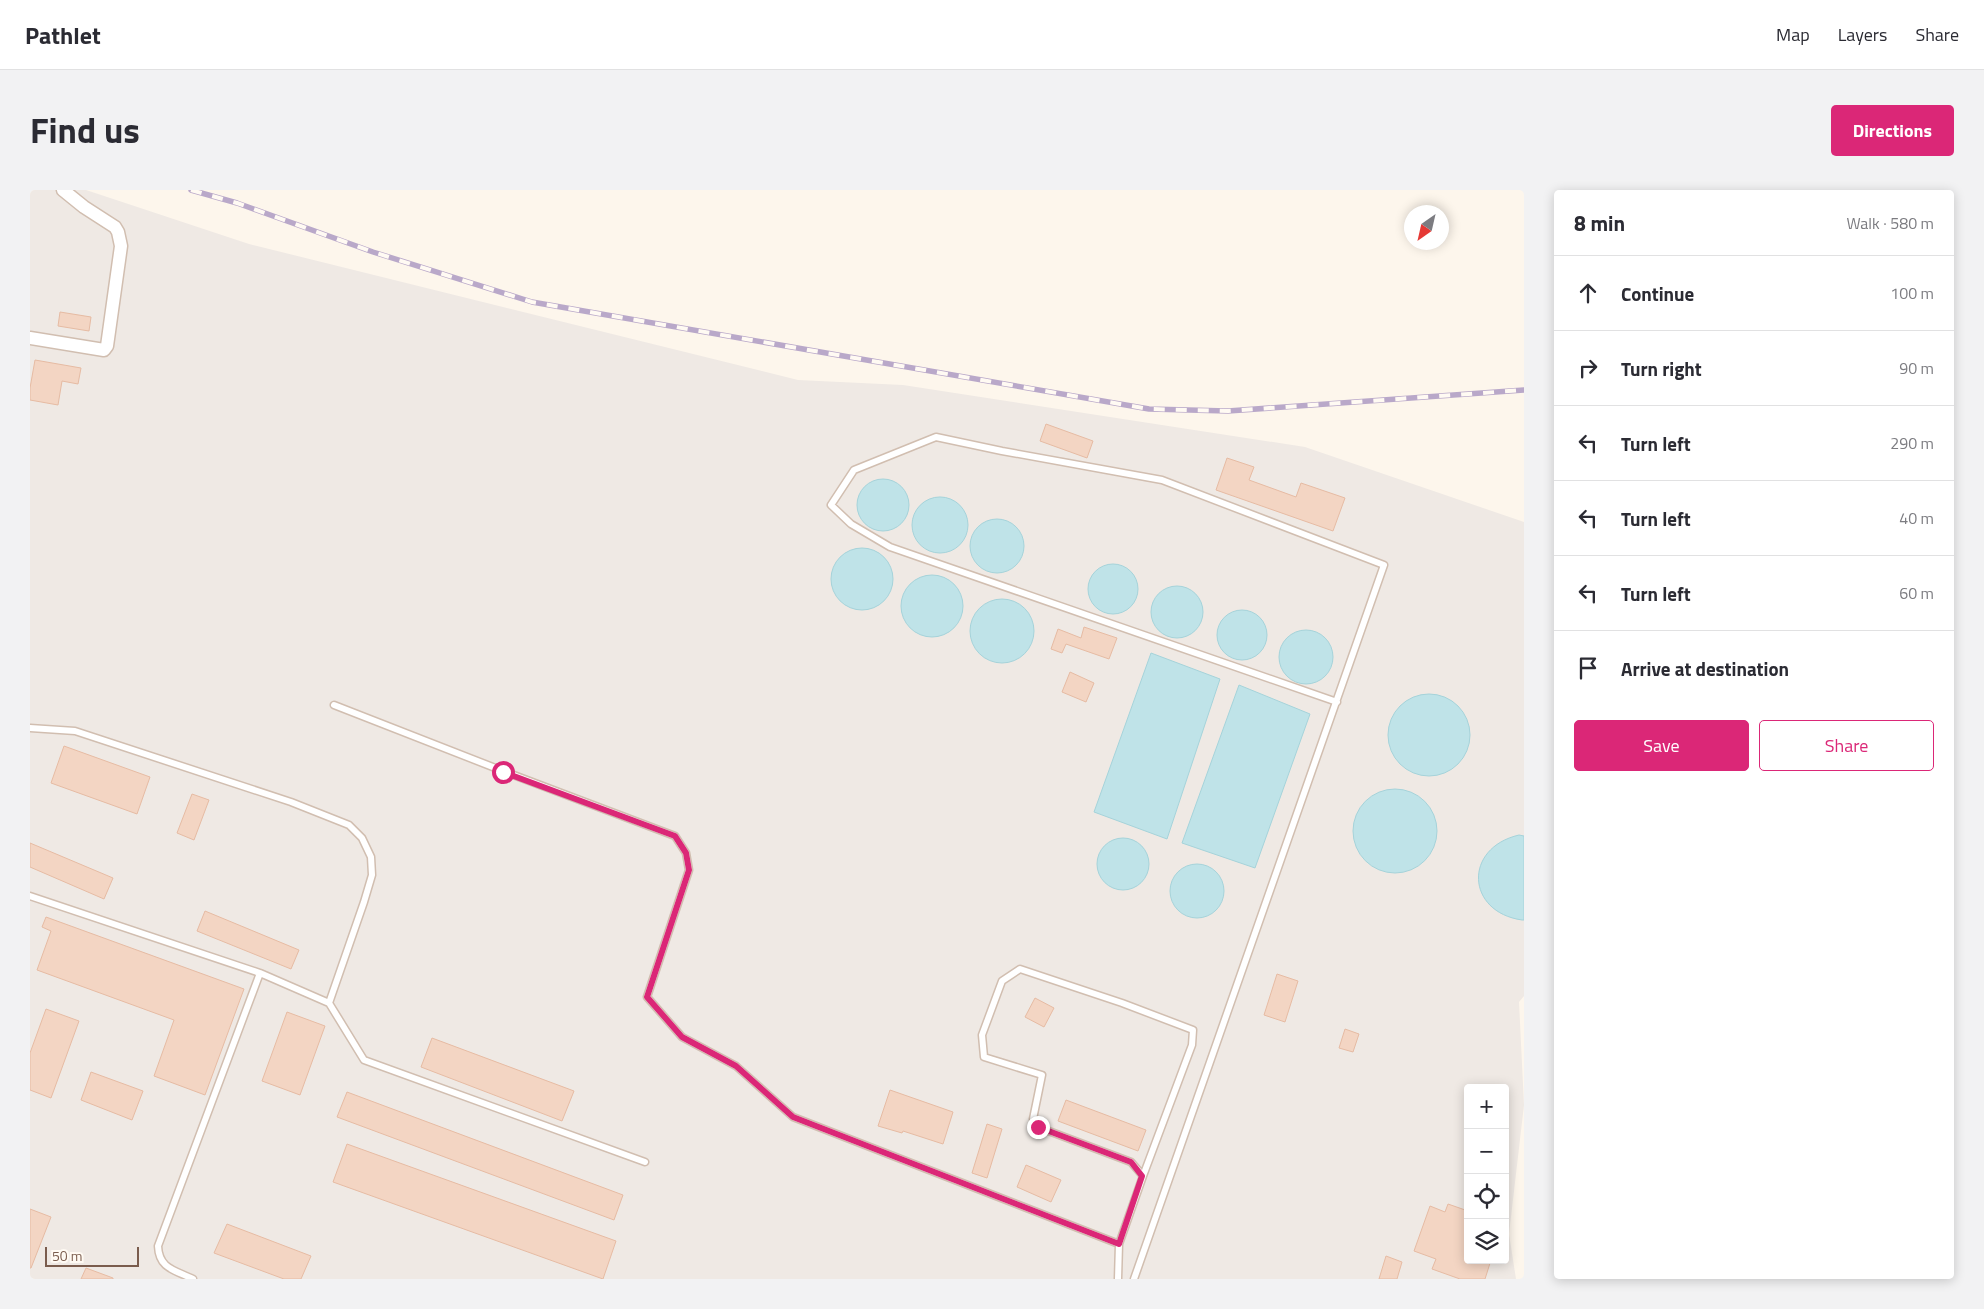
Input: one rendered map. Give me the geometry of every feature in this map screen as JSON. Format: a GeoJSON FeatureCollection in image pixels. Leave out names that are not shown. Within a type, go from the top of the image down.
{"type":"FeatureCollection","features":[{"type":"Feature","properties":{"kind":"street"},"geometry":{"type":"LineString","coordinates":[[30,338],[104,350],[106,346],[121,246],[118,232],[115,227],[84,207],[63,190]]}},
{"type":"Feature","properties":{"kind":"lane"},"geometry":{"type":"LineString","coordinates":[[1134,1279],[1234,1000],[1337,702],[1384,565],[1162,480],[936,437],[854,470],[831,505],[851,524],[890,547],[1337,702]]}},
{"type":"Feature","properties":{"kind":"lane"},"geometry":{"type":"LineString","coordinates":[[334,705],[503,772],[675,836],[686,853],[689,870],[647,997],[682,1037],[736,1066],[793,1117],[1119,1244]]}},
{"type":"Feature","properties":{"kind":"lane"},"geometry":{"type":"LineString","coordinates":[[30,728],[75,731],[291,802],[350,825],[362,838],[370,857],[372,876],[329,1003]]}},
{"type":"Feature","properties":{"kind":"lane"},"geometry":{"type":"LineString","coordinates":[[30,896],[260,973],[329,1003],[364,1060],[645,1162]]}},
{"type":"Feature","properties":{"kind":"lane"},"geometry":{"type":"LineString","coordinates":[[1118,1279],[1119,1244],[1142,1176],[1192,1045],[1193,1030],[1122,1003],[1020,969],[1002,981],[982,1035],[984,1057],[1042,1075],[1033,1118],[1038,1127],[1131,1162],[1142,1176]]}},
{"type":"Feature","properties":{"kind":"lane"},"geometry":{"type":"LineString","coordinates":[[193,1279],[162,1262],[158,1246],[260,973]]}},
{"type":"Feature","properties":{"kind":"shaded area"},"geometry":{"type":"Polygon","coordinates":[[[30,190],[86,190],[249,244],[798,380],[903,385],[1305,447],[1524,522],[1524,996],[1519,1002],[1524,1105],[1509,1234],[1516,1279],[30,1279],[30,190]]]}},
{"type":"Feature","properties":{"kind":"water"},"geometry":{"type":"Polygon","coordinates":[[[883,479],[893,481],[901,487],[907,495],[909,505],[907,515],[901,523],[893,529],[883,531],[873,529],[865,523],[859,515],[857,505],[859,495],[865,487],[873,481],[883,479]]]}},
{"type":"Feature","properties":{"kind":"water"},"geometry":{"type":"Polygon","coordinates":[[[940,497],[951,499],[960,505],[966,514],[968,525],[966,536],[960,545],[951,551],[940,553],[929,551],[920,545],[914,536],[912,525],[914,514],[920,505],[929,499],[940,497]]]}},
{"type":"Feature","properties":{"kind":"water"},"geometry":{"type":"Polygon","coordinates":[[[992,519],[1002,519],[1012,523],[1020,531],[1024,546],[1020,561],[1012,569],[1002,573],[992,573],[982,569],[974,561],[970,551],[970,541],[974,531],[982,523],[992,519]]]}},
{"type":"Feature","properties":{"kind":"water"},"geometry":{"type":"Polygon","coordinates":[[[856,548],[868,548],[884,557],[891,567],[893,579],[891,591],[884,601],[868,610],[856,610],[845,605],[836,596],[831,585],[831,573],[836,562],[845,553],[856,548]]]}},
{"type":"Feature","properties":{"kind":"water"},"geometry":{"type":"Polygon","coordinates":[[[1108,564],[1118,564],[1131,571],[1138,584],[1138,594],[1131,607],[1118,614],[1108,614],[1099,610],[1092,603],[1088,594],[1088,584],[1092,575],[1099,568],[1108,564]]]}},
{"type":"Feature","properties":{"kind":"water"},"geometry":{"type":"Polygon","coordinates":[[[926,575],[938,575],[954,584],[961,594],[963,606],[961,618],[954,628],[938,637],[926,637],[915,632],[906,623],[901,612],[901,600],[906,589],[915,580],[926,575]]]}},
{"type":"Feature","properties":{"kind":"water"},"geometry":{"type":"Polygon","coordinates":[[[1177,586],[1187,588],[1195,594],[1201,602],[1203,612],[1201,622],[1195,630],[1187,636],[1177,638],[1167,636],[1159,630],[1153,622],[1151,612],[1153,602],[1159,594],[1167,588],[1177,586]]]}},
{"type":"Feature","properties":{"kind":"water"},"geometry":{"type":"Polygon","coordinates":[[[1002,599],[1014,601],[1025,608],[1032,619],[1034,631],[1032,643],[1025,654],[1014,661],[1002,663],[990,661],[979,654],[972,643],[970,631],[972,619],[979,608],[990,601],[1002,599]]]}},
{"type":"Feature","properties":{"kind":"water"},"geometry":{"type":"Polygon","coordinates":[[[1247,610],[1260,617],[1266,625],[1266,645],[1260,653],[1252,659],[1237,660],[1224,653],[1218,645],[1217,630],[1224,617],[1232,611],[1247,610]]]}},
{"type":"Feature","properties":{"kind":"water"},"geometry":{"type":"Polygon","coordinates":[[[1306,630],[1316,632],[1325,638],[1331,647],[1333,657],[1331,667],[1325,676],[1316,682],[1306,684],[1296,682],[1287,676],[1281,667],[1279,657],[1281,647],[1287,638],[1296,632],[1306,630]]]}},
{"type":"Feature","properties":{"kind":"water"},"geometry":{"type":"Polygon","coordinates":[[[1151,653],[1220,679],[1167,839],[1094,812],[1151,653]]]}},
{"type":"Feature","properties":{"kind":"water"},"geometry":{"type":"Polygon","coordinates":[[[1239,685],[1310,714],[1255,868],[1182,843],[1239,685]]]}},
{"type":"Feature","properties":{"kind":"water"},"geometry":{"type":"Polygon","coordinates":[[[1429,694],[1445,697],[1458,706],[1467,719],[1470,735],[1467,751],[1458,764],[1445,773],[1429,776],[1413,773],[1400,764],[1391,751],[1388,735],[1391,719],[1400,706],[1413,697],[1429,694]]]}},
{"type":"Feature","properties":{"kind":"water"},"geometry":{"type":"Polygon","coordinates":[[[1395,789],[1418,796],[1430,808],[1437,831],[1430,854],[1418,866],[1395,873],[1372,866],[1360,854],[1353,831],[1360,808],[1372,796],[1395,789]]]}},
{"type":"Feature","properties":{"kind":"water"},"geometry":{"type":"Polygon","coordinates":[[[1519,835],[1524,836],[1524,920],[1503,915],[1490,905],[1482,893],[1479,879],[1481,865],[1488,853],[1501,842],[1519,835]]]}},
{"type":"Feature","properties":{"kind":"water"},"geometry":{"type":"Polygon","coordinates":[[[1123,838],[1137,842],[1145,850],[1149,864],[1145,878],[1137,886],[1123,890],[1109,886],[1101,878],[1097,864],[1101,850],[1109,842],[1123,838]]]}},
{"type":"Feature","properties":{"kind":"water"},"geometry":{"type":"Polygon","coordinates":[[[1192,864],[1202,864],[1216,872],[1222,881],[1224,891],[1222,901],[1216,910],[1202,918],[1192,918],[1182,913],[1175,906],[1170,896],[1170,886],[1175,876],[1182,869],[1192,864]]]}},
{"type":"Feature","properties":{"kind":"building"},"geometry":{"type":"Polygon","coordinates":[[[60,312],[91,317],[89,331],[58,326],[60,312]]]}},
{"type":"Feature","properties":{"kind":"building"},"geometry":{"type":"Polygon","coordinates":[[[35,360],[81,368],[78,384],[62,381],[58,405],[30,400],[35,360]]]}},
{"type":"Feature","properties":{"kind":"building"},"geometry":{"type":"Polygon","coordinates":[[[1046,424],[1093,441],[1087,458],[1040,441],[1046,424]]]}},
{"type":"Feature","properties":{"kind":"building"},"geometry":{"type":"Polygon","coordinates":[[[1227,458],[1254,467],[1249,480],[1296,497],[1301,483],[1345,498],[1333,531],[1216,490],[1227,458]]]}},
{"type":"Feature","properties":{"kind":"building"},"geometry":{"type":"Polygon","coordinates":[[[1084,627],[1117,638],[1109,659],[1066,644],[1062,653],[1051,649],[1058,629],[1081,638],[1084,627]]]}},
{"type":"Feature","properties":{"kind":"building"},"geometry":{"type":"Polygon","coordinates":[[[1070,672],[1094,683],[1086,702],[1062,692],[1070,672]]]}},
{"type":"Feature","properties":{"kind":"building"},"geometry":{"type":"Polygon","coordinates":[[[64,746],[150,777],[137,814],[51,783],[64,746]]]}},
{"type":"Feature","properties":{"kind":"building"},"geometry":{"type":"Polygon","coordinates":[[[192,794],[209,800],[194,840],[177,833],[192,794]]]}},
{"type":"Feature","properties":{"kind":"building"},"geometry":{"type":"Polygon","coordinates":[[[30,843],[113,878],[104,899],[30,867],[30,843]]]}},
{"type":"Feature","properties":{"kind":"building"},"geometry":{"type":"Polygon","coordinates":[[[205,911],[299,950],[291,969],[197,931],[205,911]]]}},
{"type":"Feature","properties":{"kind":"building"},"geometry":{"type":"Polygon","coordinates":[[[46,917],[244,989],[205,1095],[154,1076],[174,1020],[37,970],[51,931],[42,927],[46,917]]]}},
{"type":"Feature","properties":{"kind":"building"},"geometry":{"type":"Polygon","coordinates":[[[1277,974],[1298,981],[1285,1022],[1264,1015],[1277,974]]]}},
{"type":"Feature","properties":{"kind":"building"},"geometry":{"type":"Polygon","coordinates":[[[1035,998],[1054,1008],[1044,1027],[1025,1017],[1035,998]]]}},
{"type":"Feature","properties":{"kind":"building"},"geometry":{"type":"Polygon","coordinates":[[[46,1009],[79,1021],[51,1098],[30,1090],[30,1053],[46,1009]]]}},
{"type":"Feature","properties":{"kind":"building"},"geometry":{"type":"Polygon","coordinates":[[[287,1012],[325,1026],[300,1095],[262,1081],[287,1012]]]}},
{"type":"Feature","properties":{"kind":"building"},"geometry":{"type":"Polygon","coordinates":[[[1345,1029],[1359,1034],[1353,1052],[1339,1048],[1345,1029]]]}},
{"type":"Feature","properties":{"kind":"building"},"geometry":{"type":"Polygon","coordinates":[[[432,1038],[574,1091],[562,1121],[421,1067],[432,1038]]]}},
{"type":"Feature","properties":{"kind":"building"},"geometry":{"type":"Polygon","coordinates":[[[91,1072],[143,1091],[132,1120],[81,1100],[91,1072]]]}},
{"type":"Feature","properties":{"kind":"building"},"geometry":{"type":"Polygon","coordinates":[[[890,1090],[953,1112],[943,1144],[903,1131],[902,1133],[878,1126],[890,1090]]]}},
{"type":"Feature","properties":{"kind":"building"},"geometry":{"type":"Polygon","coordinates":[[[347,1092],[623,1195],[614,1220],[337,1117],[347,1092]]]}},
{"type":"Feature","properties":{"kind":"building"},"geometry":{"type":"Polygon","coordinates":[[[1066,1100],[1146,1130],[1138,1151],[1058,1121],[1066,1100]]]}},
{"type":"Feature","properties":{"kind":"building"},"geometry":{"type":"Polygon","coordinates":[[[987,1124],[1002,1129],[987,1178],[972,1173],[987,1124]]]}},
{"type":"Feature","properties":{"kind":"building"},"geometry":{"type":"Polygon","coordinates":[[[347,1144],[616,1241],[603,1279],[333,1182],[347,1144]]]}},
{"type":"Feature","properties":{"kind":"building"},"geometry":{"type":"Polygon","coordinates":[[[1026,1165],[1061,1180],[1051,1202],[1017,1187],[1026,1165]]]}},
{"type":"Feature","properties":{"kind":"building"},"geometry":{"type":"Polygon","coordinates":[[[1448,1204],[1464,1210],[1464,1264],[1490,1264],[1485,1279],[1460,1279],[1432,1269],[1436,1259],[1414,1251],[1430,1206],[1445,1212],[1448,1204]]]}},
{"type":"Feature","properties":{"kind":"building"},"geometry":{"type":"Polygon","coordinates":[[[30,1209],[51,1217],[31,1268],[30,1268],[30,1209]]]}},
{"type":"Feature","properties":{"kind":"building"},"geometry":{"type":"Polygon","coordinates":[[[227,1224],[311,1256],[301,1279],[284,1279],[214,1253],[227,1224]]]}},
{"type":"Feature","properties":{"kind":"building"},"geometry":{"type":"Polygon","coordinates":[[[1386,1256],[1402,1262],[1397,1279],[1379,1279],[1386,1256]]]}},
{"type":"Feature","properties":{"kind":"building"},"geometry":{"type":"Polygon","coordinates":[[[86,1268],[113,1278],[113,1279],[81,1279],[86,1268]]]}},
{"type":"Feature","properties":{"kind":"railway"},"geometry":{"type":"LineString","coordinates":[[191,190],[237,203],[373,252],[532,302],[1149,409],[1228,411],[1524,390]]}},
{"type":"Feature","properties":{"kind":"route"},"geometry":{"type":"LineString","coordinates":[[503,772],[675,836],[686,853],[689,870],[647,997],[682,1037],[736,1066],[793,1117],[1119,1244],[1142,1176],[1131,1162],[1038,1127]]}}]}
